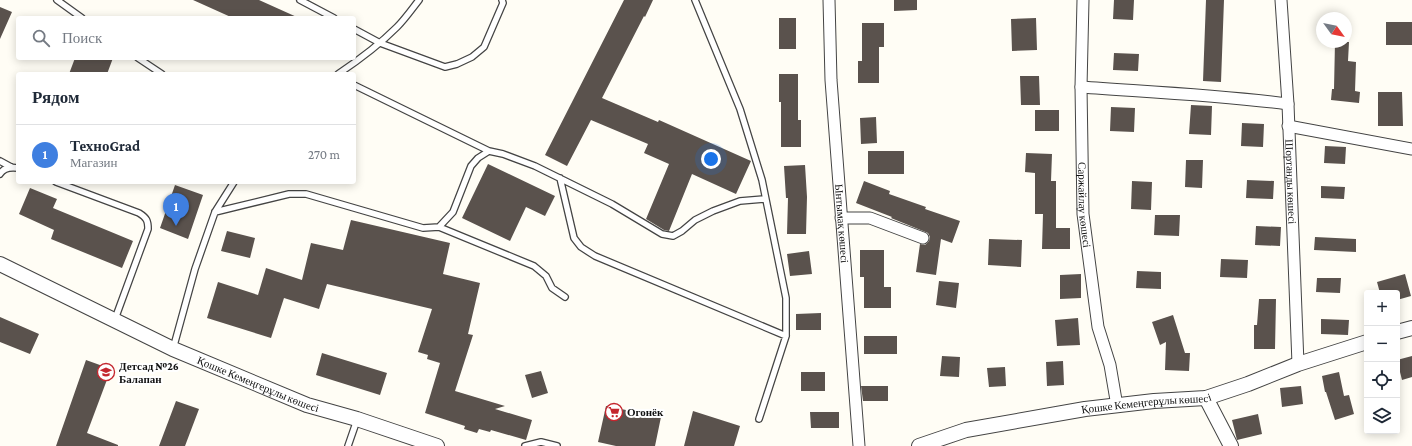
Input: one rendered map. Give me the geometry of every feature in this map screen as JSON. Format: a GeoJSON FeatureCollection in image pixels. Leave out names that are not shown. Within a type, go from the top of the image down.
{"type":"FeatureCollection","features":[{"type":"Feature","properties":{"kind":"street","name":"Ынтымақ көшесі"},"geometry":{"type":"LineString","coordinates":[[829,0],[831,80],[859,446]]}},
{"type":"Feature","properties":{"kind":"street","name":"Саржайлау көшесі"},"geometry":{"type":"LineString","coordinates":[[1083,0],[1081,87],[1083,214],[1098,327],[1110,365],[1118,406]]}},
{"type":"Feature","properties":{"kind":"street","name":"Шортанды көшесі"},"geometry":{"type":"LineString","coordinates":[[1281,0],[1288,104],[1298,364]]}},
{"type":"Feature","properties":{"kind":"street"},"geometry":{"type":"LineString","coordinates":[[1081,87],[1240,98],[1288,104]]}},
{"type":"Feature","properties":{"kind":"street"},"geometry":{"type":"LineString","coordinates":[[1288,126],[1412,149]]}},
{"type":"Feature","properties":{"kind":"street"},"geometry":{"type":"LineString","coordinates":[[841,218],[870,218],[923,238]]}},
{"type":"Feature","properties":{"kind":"street","name":"Қошке Кемеңгерұлы көшесі"},"geometry":{"type":"LineString","coordinates":[[0,264],[173,349],[308,405],[357,419],[437,446]]}},
{"type":"Feature","properties":{"kind":"street"},"geometry":{"type":"LineString","coordinates":[[1400,331],[1412,328]]}},
{"type":"Feature","properties":{"kind":"street","name":"Қошке Кемеңгерұлы көшесі"},"geometry":{"type":"LineString","coordinates":[[919,446],[966,430],[1085,409],[1154,401],[1206,398],[1248,384],[1298,364],[1364,343]]}},
{"type":"Feature","properties":{"kind":"street"},"geometry":{"type":"LineString","coordinates":[[1206,398],[1232,446]]}},
{"type":"Feature","properties":{"kind":"lane"},"geometry":{"type":"LineString","coordinates":[[57,0],[79,16]]}},
{"type":"Feature","properties":{"kind":"lane"},"geometry":{"type":"LineString","coordinates":[[300,0],[330,16]]}},
{"type":"Feature","properties":{"kind":"lane"},"geometry":{"type":"LineString","coordinates":[[341,72],[357,62],[380,43],[398,26],[419,0]]}},
{"type":"Feature","properties":{"kind":"lane"},"geometry":{"type":"LineString","coordinates":[[356,30],[380,43],[445,67],[457,64],[472,57],[484,47],[503,3],[502,0]]}},
{"type":"Feature","properties":{"kind":"lane"},"geometry":{"type":"LineString","coordinates":[[695,0],[740,109],[762,180],[786,298],[786,336],[759,419]]}},
{"type":"Feature","properties":{"kind":"lane"},"geometry":{"type":"LineString","coordinates":[[141,60],[159,72]]}},
{"type":"Feature","properties":{"kind":"lane"},"geometry":{"type":"LineString","coordinates":[[356,86],[489,151],[503,154],[535,166],[560,178],[612,204],[662,234],[673,236],[682,231],[695,220],[713,211],[740,201],[765,199]]}},
{"type":"Feature","properties":{"kind":"lane"},"geometry":{"type":"LineString","coordinates":[[439,227],[453,212],[471,166],[478,158],[489,151]]}},
{"type":"Feature","properties":{"kind":"lane"},"geometry":{"type":"LineString","coordinates":[[0,162],[16,168]]}},
{"type":"Feature","properties":{"kind":"lane"},"geometry":{"type":"LineString","coordinates":[[0,174],[2,170],[11,167]]}},
{"type":"Feature","properties":{"kind":"lane"},"geometry":{"type":"LineString","coordinates":[[560,178],[574,238],[581,247],[595,256],[786,336]]}},
{"type":"Feature","properties":{"kind":"lane"},"geometry":{"type":"LineString","coordinates":[[61,184],[139,213],[146,218],[148,222],[148,230],[115,320]]}},
{"type":"Feature","properties":{"kind":"lane"},"geometry":{"type":"LineString","coordinates":[[173,349],[194,269],[215,212],[233,184]]}},
{"type":"Feature","properties":{"kind":"lane"},"geometry":{"type":"LineString","coordinates":[[215,212],[289,194],[306,194],[423,228],[439,227],[534,266],[546,276],[552,288],[566,297]]}},
{"type":"Feature","properties":{"kind":"lane"},"geometry":{"type":"LineString","coordinates":[[348,446],[357,419]]}},
{"type":"Feature","properties":{"kind":"lane"},"geometry":{"type":"LineString","coordinates":[[525,446],[541,442],[557,446]]}},
{"type":"Feature","properties":{"kind":"building"},"geometry":{"type":"Polygon","coordinates":[[[193,0],[259,0],[295,16],[229,16],[193,0]]]}},
{"type":"Feature","properties":{"kind":"building"},"geometry":{"type":"Polygon","coordinates":[[[624,0],[653,0],[602,98],[658,122],[659,120],[751,161],[736,194],[692,174],[669,231],[664,230],[646,219],[669,164],[644,153],[648,144],[591,120],[567,166],[545,155],[624,0]]]}},
{"type":"Feature","properties":{"kind":"building"},"geometry":{"type":"Polygon","coordinates":[[[894,0],[917,0],[917,10],[894,11],[894,0]]]}},
{"type":"Feature","properties":{"kind":"building"},"geometry":{"type":"Polygon","coordinates":[[[1114,0],[1134,0],[1133,20],[1113,19],[1114,0]]]}},
{"type":"Feature","properties":{"kind":"building"},"geometry":{"type":"Polygon","coordinates":[[[1206,0],[1224,0],[1221,82],[1203,81],[1206,0]]]}},
{"type":"Feature","properties":{"kind":"building"},"geometry":{"type":"Polygon","coordinates":[[[0,7],[12,12],[0,39],[0,7]]]}},
{"type":"Feature","properties":{"kind":"building"},"geometry":{"type":"Polygon","coordinates":[[[779,18],[796,18],[796,49],[779,49],[779,18]]]}},
{"type":"Feature","properties":{"kind":"building"},"geometry":{"type":"Polygon","coordinates":[[[1036,18],[1037,50],[1012,51],[1011,19],[1036,18]]]}},
{"type":"Feature","properties":{"kind":"building"},"geometry":{"type":"Polygon","coordinates":[[[1386,22],[1412,22],[1412,45],[1386,45],[1386,22]]]}},
{"type":"Feature","properties":{"kind":"building"},"geometry":{"type":"Polygon","coordinates":[[[862,23],[884,23],[884,47],[879,47],[879,83],[858,83],[858,61],[862,61],[862,23]]]}},
{"type":"Feature","properties":{"kind":"building"},"geometry":{"type":"Polygon","coordinates":[[[1335,48],[1349,48],[1348,61],[1356,62],[1355,91],[1360,92],[1359,103],[1331,100],[1332,89],[1334,89],[1335,48]]]}},
{"type":"Feature","properties":{"kind":"building"},"geometry":{"type":"Polygon","coordinates":[[[1114,53],[1139,54],[1138,71],[1113,70],[1114,53]]]}},
{"type":"Feature","properties":{"kind":"building"},"geometry":{"type":"Polygon","coordinates":[[[74,60],[112,60],[108,72],[70,72],[74,60]]]}},
{"type":"Feature","properties":{"kind":"building"},"geometry":{"type":"Polygon","coordinates":[[[779,74],[798,74],[798,120],[801,120],[801,147],[781,147],[781,102],[779,102],[779,74]]]}},
{"type":"Feature","properties":{"kind":"building"},"geometry":{"type":"Polygon","coordinates":[[[1020,76],[1039,76],[1040,105],[1021,105],[1020,76]]]}},
{"type":"Feature","properties":{"kind":"building"},"geometry":{"type":"Polygon","coordinates":[[[1378,92],[1402,92],[1403,126],[1378,126],[1378,92]]]}},
{"type":"Feature","properties":{"kind":"building"},"geometry":{"type":"Polygon","coordinates":[[[1191,105],[1212,106],[1211,135],[1189,134],[1191,105]]]}},
{"type":"Feature","properties":{"kind":"building"},"geometry":{"type":"Polygon","coordinates":[[[1111,107],[1135,108],[1134,132],[1110,131],[1111,107]]]}},
{"type":"Feature","properties":{"kind":"building"},"geometry":{"type":"Polygon","coordinates":[[[1035,110],[1059,110],[1059,131],[1035,131],[1035,110]]]}},
{"type":"Feature","properties":{"kind":"building"},"geometry":{"type":"Polygon","coordinates":[[[876,117],[877,143],[861,144],[860,118],[876,117]]]}},
{"type":"Feature","properties":{"kind":"building"},"geometry":{"type":"Polygon","coordinates":[[[1242,123],[1264,124],[1263,147],[1241,146],[1242,123]]]}},
{"type":"Feature","properties":{"kind":"building"},"geometry":{"type":"Polygon","coordinates":[[[1325,146],[1346,147],[1345,164],[1324,163],[1325,146]]]}},
{"type":"Feature","properties":{"kind":"building"},"geometry":{"type":"Polygon","coordinates":[[[868,151],[904,151],[904,174],[868,174],[868,151]]]}},
{"type":"Feature","properties":{"kind":"building"},"geometry":{"type":"Polygon","coordinates":[[[1026,153],[1052,154],[1051,181],[1056,181],[1056,228],[1070,228],[1070,249],[1042,249],[1043,214],[1035,214],[1035,173],[1025,172],[1026,153]]]}},
{"type":"Feature","properties":{"kind":"building"},"geometry":{"type":"Polygon","coordinates":[[[1186,160],[1203,160],[1202,188],[1185,187],[1186,160]]]}},
{"type":"Feature","properties":{"kind":"building"},"geometry":{"type":"Polygon","coordinates":[[[488,164],[555,196],[545,216],[526,207],[510,241],[462,218],[488,164]]]}},
{"type":"Feature","properties":{"kind":"building"},"geometry":{"type":"Polygon","coordinates":[[[805,165],[807,197],[806,234],[787,234],[788,198],[786,198],[784,166],[805,165]]]}},
{"type":"Feature","properties":{"kind":"building"},"geometry":{"type":"Polygon","coordinates":[[[1247,180],[1274,181],[1273,199],[1246,198],[1247,180]]]}},
{"type":"Feature","properties":{"kind":"building"},"geometry":{"type":"Polygon","coordinates":[[[864,181],[890,191],[889,194],[926,207],[925,209],[960,221],[952,243],[941,239],[936,275],[916,272],[920,244],[925,245],[929,241],[930,237],[928,233],[856,203],[864,181]]]}},
{"type":"Feature","properties":{"kind":"building"},"geometry":{"type":"Polygon","coordinates":[[[1132,181],[1152,182],[1151,210],[1131,209],[1132,181]]]}},
{"type":"Feature","properties":{"kind":"building"},"geometry":{"type":"Polygon","coordinates":[[[175,185],[203,195],[188,239],[160,228],[175,185]]]}},
{"type":"Feature","properties":{"kind":"building"},"geometry":{"type":"Polygon","coordinates":[[[1321,186],[1345,187],[1344,199],[1321,198],[1321,186]]]}},
{"type":"Feature","properties":{"kind":"building"},"geometry":{"type":"Polygon","coordinates":[[[30,188],[57,199],[53,208],[133,241],[122,268],[51,239],[54,230],[19,214],[30,188]]]}},
{"type":"Feature","properties":{"kind":"building"},"geometry":{"type":"Polygon","coordinates":[[[1155,215],[1180,215],[1179,236],[1154,235],[1155,215]]]}},
{"type":"Feature","properties":{"kind":"building"},"geometry":{"type":"Polygon","coordinates":[[[351,220],[450,243],[443,274],[480,283],[468,334],[473,335],[455,391],[505,406],[495,409],[532,420],[526,440],[491,430],[490,432],[479,429],[477,433],[464,429],[465,426],[425,413],[440,363],[427,359],[428,355],[418,352],[432,309],[327,284],[319,309],[284,298],[271,338],[207,318],[218,282],[258,295],[266,268],[302,280],[311,243],[343,250],[351,220]]]}},
{"type":"Feature","properties":{"kind":"building"},"geometry":{"type":"Polygon","coordinates":[[[1256,226],[1281,227],[1280,246],[1255,245],[1256,226]]]}},
{"type":"Feature","properties":{"kind":"building"},"geometry":{"type":"Polygon","coordinates":[[[227,231],[255,238],[250,258],[221,251],[227,231]]]}},
{"type":"Feature","properties":{"kind":"building"},"geometry":{"type":"Polygon","coordinates":[[[1315,237],[1356,239],[1356,252],[1314,250],[1315,237]]]}},
{"type":"Feature","properties":{"kind":"building"},"geometry":{"type":"Polygon","coordinates":[[[989,239],[1022,240],[1021,267],[988,265],[989,239]]]}},
{"type":"Feature","properties":{"kind":"building"},"geometry":{"type":"Polygon","coordinates":[[[860,250],[884,250],[884,287],[891,287],[891,308],[864,308],[864,277],[860,277],[860,250]]]}},
{"type":"Feature","properties":{"kind":"building"},"geometry":{"type":"Polygon","coordinates":[[[809,251],[812,274],[790,276],[787,254],[809,251]]]}},
{"type":"Feature","properties":{"kind":"building"},"geometry":{"type":"Polygon","coordinates":[[[1221,259],[1248,260],[1247,278],[1220,277],[1221,259]]]}},
{"type":"Feature","properties":{"kind":"building"},"geometry":{"type":"Polygon","coordinates":[[[1137,271],[1161,272],[1161,289],[1136,288],[1137,271]]]}},
{"type":"Feature","properties":{"kind":"building"},"geometry":{"type":"Polygon","coordinates":[[[1081,274],[1081,298],[1060,299],[1060,275],[1081,274]]]}},
{"type":"Feature","properties":{"kind":"building"},"geometry":{"type":"Polygon","coordinates":[[[1405,274],[1411,296],[1400,299],[1400,290],[1379,290],[1377,282],[1405,274]]]}},
{"type":"Feature","properties":{"kind":"building"},"geometry":{"type":"Polygon","coordinates":[[[1317,278],[1341,278],[1340,293],[1316,292],[1317,278]]]}},
{"type":"Feature","properties":{"kind":"building"},"geometry":{"type":"Polygon","coordinates":[[[939,281],[959,283],[956,308],[936,305],[939,281]]]}},
{"type":"Feature","properties":{"kind":"building"},"geometry":{"type":"Polygon","coordinates":[[[1259,299],[1276,299],[1275,349],[1254,349],[1254,325],[1257,325],[1259,299]]]}},
{"type":"Feature","properties":{"kind":"building"},"geometry":{"type":"Polygon","coordinates":[[[821,313],[821,330],[796,330],[796,314],[821,313]]]}},
{"type":"Feature","properties":{"kind":"building"},"geometry":{"type":"Polygon","coordinates":[[[1173,315],[1185,353],[1190,353],[1189,371],[1165,370],[1166,342],[1160,345],[1152,322],[1173,315]]]}},
{"type":"Feature","properties":{"kind":"building"},"geometry":{"type":"Polygon","coordinates":[[[0,317],[39,334],[30,354],[0,342],[0,317]]]}},
{"type":"Feature","properties":{"kind":"building"},"geometry":{"type":"Polygon","coordinates":[[[1078,318],[1080,345],[1057,346],[1055,320],[1078,318]]]}},
{"type":"Feature","properties":{"kind":"building"},"geometry":{"type":"Polygon","coordinates":[[[1321,319],[1349,320],[1348,335],[1321,334],[1321,319]]]}},
{"type":"Feature","properties":{"kind":"building"},"geometry":{"type":"Polygon","coordinates":[[[864,336],[897,336],[897,354],[864,354],[864,336]]]}},
{"type":"Feature","properties":{"kind":"building"},"geometry":{"type":"Polygon","coordinates":[[[322,353],[387,373],[380,395],[316,375],[322,353]]]}},
{"type":"Feature","properties":{"kind":"building"},"geometry":{"type":"Polygon","coordinates":[[[942,356],[960,357],[959,377],[940,376],[942,356]]]}},
{"type":"Feature","properties":{"kind":"building"},"geometry":{"type":"Polygon","coordinates":[[[1412,356],[1412,377],[1402,380],[1400,372],[1400,359],[1412,356]]]}},
{"type":"Feature","properties":{"kind":"building"},"geometry":{"type":"Polygon","coordinates":[[[86,360],[111,369],[87,433],[118,446],[56,446],[86,360]]]}},
{"type":"Feature","properties":{"kind":"building"},"geometry":{"type":"Polygon","coordinates":[[[1063,361],[1064,385],[1047,386],[1046,362],[1063,361]]]}},
{"type":"Feature","properties":{"kind":"building"},"geometry":{"type":"Polygon","coordinates":[[[1005,367],[1006,386],[989,387],[987,368],[1005,367]]]}},
{"type":"Feature","properties":{"kind":"building"},"geometry":{"type":"Polygon","coordinates":[[[541,371],[548,393],[532,398],[525,375],[541,371]]]}},
{"type":"Feature","properties":{"kind":"building"},"geometry":{"type":"Polygon","coordinates":[[[801,372],[825,372],[825,391],[801,391],[801,372]]]}},
{"type":"Feature","properties":{"kind":"building"},"geometry":{"type":"Polygon","coordinates":[[[1339,372],[1344,396],[1349,395],[1354,414],[1335,420],[1325,392],[1322,376],[1339,372]]]}},
{"type":"Feature","properties":{"kind":"building"},"geometry":{"type":"Polygon","coordinates":[[[861,386],[888,386],[888,401],[863,401],[861,386]]]}},
{"type":"Feature","properties":{"kind":"building"},"geometry":{"type":"Polygon","coordinates":[[[1301,386],[1303,404],[1282,407],[1280,388],[1301,386]]]}},
{"type":"Feature","properties":{"kind":"building"},"geometry":{"type":"Polygon","coordinates":[[[176,401],[199,409],[185,446],[159,446],[176,401]]]}},
{"type":"Feature","properties":{"kind":"building"},"geometry":{"type":"Polygon","coordinates":[[[606,406],[661,417],[655,446],[616,446],[598,442],[606,406]]]}},
{"type":"Feature","properties":{"kind":"building"},"geometry":{"type":"Polygon","coordinates":[[[693,411],[740,426],[734,446],[684,446],[693,411]]]}},
{"type":"Feature","properties":{"kind":"building"},"geometry":{"type":"Polygon","coordinates":[[[810,412],[839,412],[839,428],[811,428],[810,412]]]}},
{"type":"Feature","properties":{"kind":"building"},"geometry":{"type":"Polygon","coordinates":[[[1258,414],[1262,434],[1237,440],[1232,420],[1258,414]]]}},
{"type":"Feature","properties":{"kind":"place","name":"ТехноGrad"},"geometry":{"type":"Point","coordinates":[176,226]}},
{"type":"Feature","properties":{"kind":"place","name":"Детсад №26 Балапан"},"geometry":{"type":"Point","coordinates":[106,372]}},
{"type":"Feature","properties":{"kind":"place","name":"Огонёк"},"geometry":{"type":"Point","coordinates":[614,412]}}]}
